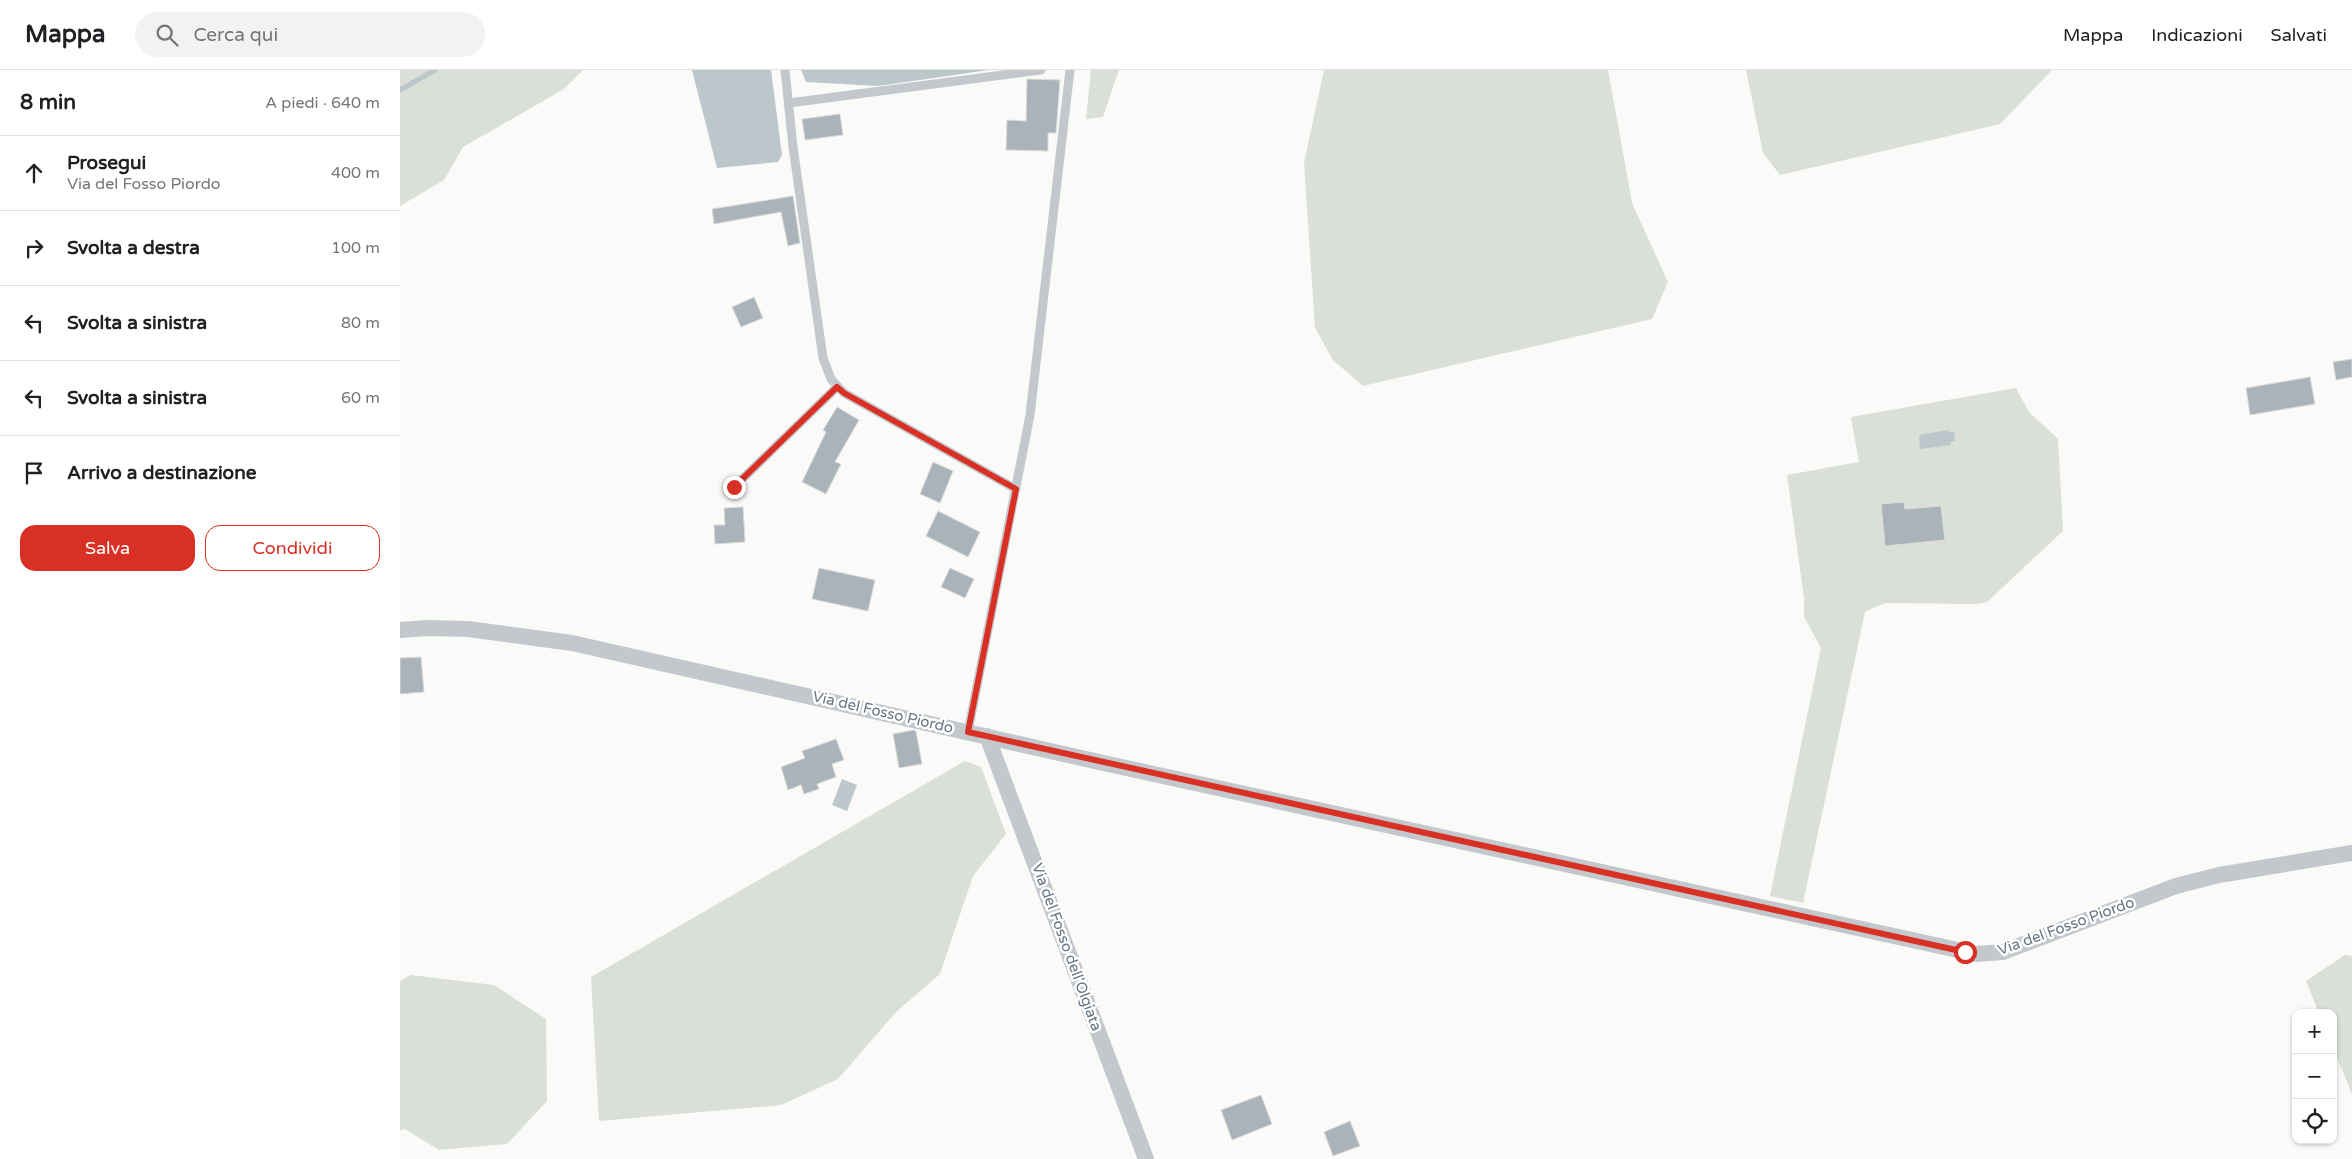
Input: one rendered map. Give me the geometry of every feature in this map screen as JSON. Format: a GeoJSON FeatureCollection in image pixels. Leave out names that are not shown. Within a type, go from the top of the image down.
{"type":"FeatureCollection","features":[{"type":"Feature","properties":{"kind":"street","name":"Via del Fosso Piordo"},"geometry":{"type":"LineString","coordinates":[[400,630],[427,628],[468,629],[572,643],[968,732],[1981,954],[2003,952],[2157,892],[2188,882],[2352,852]]}},
{"type":"Feature","properties":{"kind":"street","name":"Via del Fosso dell'Olgiata"},"geometry":{"type":"LineString","coordinates":[[987,736],[1146,1159]]}},
{"type":"Feature","properties":{"kind":"lane"},"geometry":{"type":"LineString","coordinates":[[785,70],[823,358],[831,379],[844,393],[1016,489]]}},
{"type":"Feature","properties":{"kind":"lane"},"geometry":{"type":"LineString","coordinates":[[789,103],[1041,70]]}},
{"type":"Feature","properties":{"kind":"lane"},"geometry":{"type":"LineString","coordinates":[[968,732],[1030,415],[1070,70]]}},
{"type":"Feature","properties":{"kind":"lane"},"geometry":{"type":"LineString","coordinates":[[734,487],[837,387]]}},
{"type":"Feature","properties":{"kind":"shaded area"},"geometry":{"type":"Polygon","coordinates":[[[400,70],[583,70],[564,89],[463,147],[444,180],[400,206],[400,70]]]}},
{"type":"Feature","properties":{"kind":"shaded area"},"geometry":{"type":"Polygon","coordinates":[[[692,70],[771,70],[782,155],[778,162],[717,168],[692,70]]]}},
{"type":"Feature","properties":{"kind":"shaded area"},"geometry":{"type":"Polygon","coordinates":[[[801,70],[989,70],[878,86],[806,82],[801,70]]]}},
{"type":"Feature","properties":{"kind":"shaded area"},"geometry":{"type":"Polygon","coordinates":[[[1091,70],[1119,70],[1103,117],[1086,119],[1091,70]]]}},
{"type":"Feature","properties":{"kind":"shaded area"},"geometry":{"type":"Polygon","coordinates":[[[1324,70],[1608,70],[1632,203],[1668,282],[1652,319],[1363,386],[1333,360],[1315,328],[1304,163],[1324,70]]]}},
{"type":"Feature","properties":{"kind":"shaded area"},"geometry":{"type":"Polygon","coordinates":[[[1746,70],[2052,70],[2000,124],[1780,175],[1763,153],[1746,70]]]}},
{"type":"Feature","properties":{"kind":"shaded area"},"geometry":{"type":"Polygon","coordinates":[[[2016,388],[2029,412],[2058,439],[2063,531],[1987,602],[1978,604],[1885,603],[1865,612],[1803,903],[1770,896],[1821,648],[1804,617],[1804,598],[1787,475],[1859,462],[1851,417],[2016,388]]]}},
{"type":"Feature","properties":{"kind":"shaded area"},"geometry":{"type":"Polygon","coordinates":[[[1948,430],[1949,432],[1954,432],[1955,441],[1950,442],[1951,445],[1920,449],[1919,435],[1948,430]]]}},
{"type":"Feature","properties":{"kind":"shaded area"},"geometry":{"type":"Polygon","coordinates":[[[965,761],[981,767],[1006,834],[973,876],[940,974],[896,1012],[838,1079],[781,1105],[599,1121],[591,977],[965,761]]]}},
{"type":"Feature","properties":{"kind":"shaded area"},"geometry":{"type":"Polygon","coordinates":[[[842,779],[857,785],[847,811],[832,805],[842,779]]]}},
{"type":"Feature","properties":{"kind":"shaded area"},"geometry":{"type":"Polygon","coordinates":[[[2345,955],[2352,956],[2352,1094],[2337,1058],[2337,1009],[2317,1009],[2306,981],[2345,955]]]}},
{"type":"Feature","properties":{"kind":"shaded area"},"geometry":{"type":"Polygon","coordinates":[[[411,975],[494,985],[546,1019],[547,1101],[507,1144],[439,1150],[405,1129],[400,1130],[400,981],[411,975]]]}},
{"type":"Feature","properties":{"kind":"building"},"geometry":{"type":"Polygon","coordinates":[[[1027,79],[1060,80],[1056,133],[1048,133],[1048,151],[1006,150],[1007,120],[1026,121],[1027,79]]]}},
{"type":"Feature","properties":{"kind":"building"},"geometry":{"type":"Polygon","coordinates":[[[840,114],[843,135],[805,140],[802,119],[840,114]]]}},
{"type":"Feature","properties":{"kind":"building"},"geometry":{"type":"Polygon","coordinates":[[[793,196],[800,243],[788,246],[781,212],[714,224],[712,209],[793,196]]]}},
{"type":"Feature","properties":{"kind":"building"},"geometry":{"type":"Polygon","coordinates":[[[754,297],[763,318],[741,327],[732,307],[754,297]]]}},
{"type":"Feature","properties":{"kind":"building"},"geometry":{"type":"Polygon","coordinates":[[[2352,359],[2352,377],[2336,380],[2333,362],[2352,359]]]}},
{"type":"Feature","properties":{"kind":"building"},"geometry":{"type":"Polygon","coordinates":[[[2310,377],[2315,404],[2250,415],[2246,388],[2310,377]]]}},
{"type":"Feature","properties":{"kind":"building"},"geometry":{"type":"Polygon","coordinates":[[[837,407],[859,420],[835,462],[841,464],[826,494],[802,482],[826,432],[823,430],[837,407]]]}},
{"type":"Feature","properties":{"kind":"building"},"geometry":{"type":"Polygon","coordinates":[[[933,462],[953,471],[940,503],[920,494],[933,462]]]}},
{"type":"Feature","properties":{"kind":"building"},"geometry":{"type":"Polygon","coordinates":[[[1904,502],[1905,509],[1941,506],[1945,540],[1885,546],[1881,504],[1904,502]]]}},
{"type":"Feature","properties":{"kind":"building"},"geometry":{"type":"Polygon","coordinates":[[[743,507],[745,542],[715,544],[714,525],[725,525],[724,508],[743,507]]]}},
{"type":"Feature","properties":{"kind":"building"},"geometry":{"type":"Polygon","coordinates":[[[938,511],[980,532],[968,557],[926,536],[938,511]]]}},
{"type":"Feature","properties":{"kind":"building"},"geometry":{"type":"Polygon","coordinates":[[[819,568],[875,580],[868,611],[812,599],[819,568]]]}},
{"type":"Feature","properties":{"kind":"building"},"geometry":{"type":"Polygon","coordinates":[[[950,568],[974,579],[965,598],[941,587],[950,568]]]}},
{"type":"Feature","properties":{"kind":"building"},"geometry":{"type":"Polygon","coordinates":[[[421,657],[424,692],[400,694],[400,658],[421,657]]]}},
{"type":"Feature","properties":{"kind":"building"},"geometry":{"type":"Polygon","coordinates":[[[916,731],[922,764],[899,768],[893,734],[916,731]]]}},
{"type":"Feature","properties":{"kind":"building"},"geometry":{"type":"Polygon","coordinates":[[[836,739],[844,760],[832,764],[836,777],[817,784],[819,789],[804,794],[801,785],[788,790],[781,767],[805,758],[802,751],[836,739]]]}},
{"type":"Feature","properties":{"kind":"building"},"geometry":{"type":"Polygon","coordinates":[[[1261,1095],[1272,1124],[1232,1140],[1221,1110],[1261,1095]]]}},
{"type":"Feature","properties":{"kind":"building"},"geometry":{"type":"Polygon","coordinates":[[[1350,1121],[1360,1146],[1333,1156],[1324,1132],[1350,1121]]]}},
{"type":"Feature","properties":{"kind":"waterway"},"geometry":{"type":"LineString","coordinates":[[400,90],[435,70]]}},
{"type":"Feature","properties":{"kind":"route"},"geometry":{"type":"LineString","coordinates":[[734,487],[837,387],[844,393],[1016,489],[968,732],[1965,952]]}}]}
